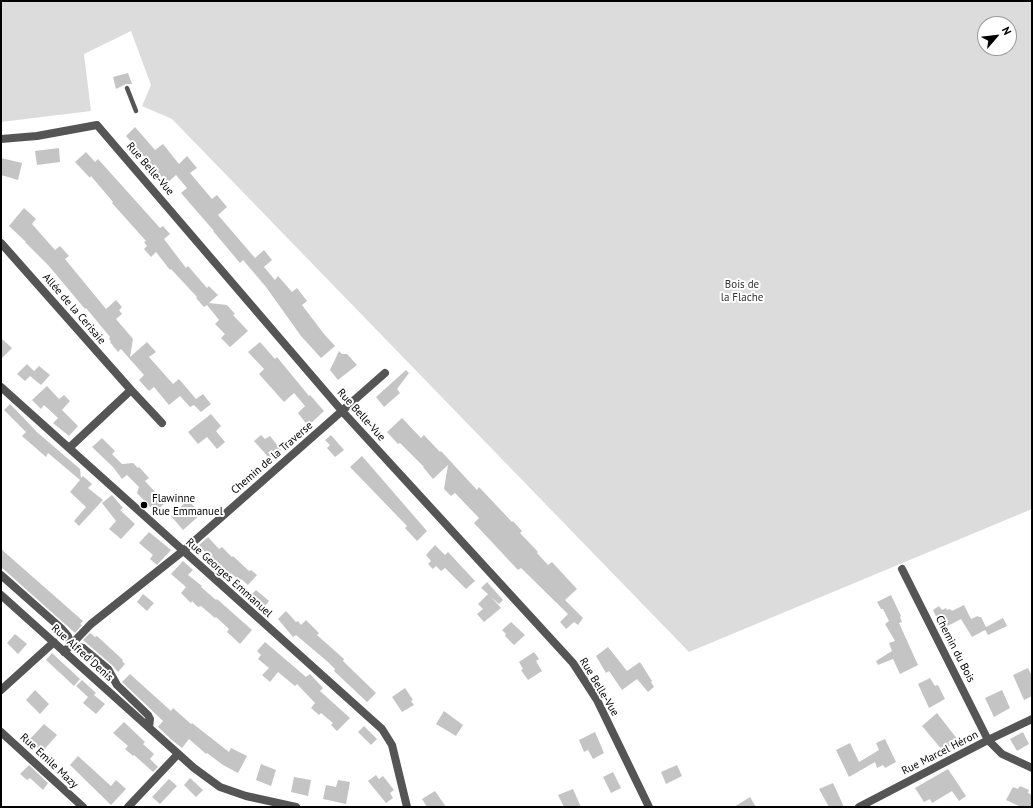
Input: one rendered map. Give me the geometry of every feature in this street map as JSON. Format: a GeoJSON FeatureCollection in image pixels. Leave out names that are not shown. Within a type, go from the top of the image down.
{"type":"FeatureCollection","features":[{"type":"Feature","properties":{"kind":"street","name":"Rue Belle-Vue"},"geometry":{"type":"LineString","coordinates":[[1,139],[37,136],[97,125],[342,411],[573,663],[597,700],[650,807]]}},
{"type":"Feature","properties":{"kind":"street","name":"Allée de la Cerisaie"},"geometry":{"type":"LineString","coordinates":[[1,243],[131,390],[162,422]]}},
{"type":"Feature","properties":{"kind":"street","name":"Chemin de la Traverse"},"geometry":{"type":"LineString","coordinates":[[64,652],[91,624],[183,551],[385,373]]}},
{"type":"Feature","properties":{"kind":"street","name":"Rue Georges Emmanuel"},"geometry":{"type":"LineString","coordinates":[[1,387],[382,729],[392,745],[407,807]]}},
{"type":"Feature","properties":{"kind":"street"},"geometry":{"type":"LineString","coordinates":[[69,448],[131,390]]}},
{"type":"Feature","properties":{"kind":"street","name":"Chemin du Bois"},"geometry":{"type":"LineString","coordinates":[[902,569],[988,740],[1002,754],[1032,768]]}},
{"type":"Feature","properties":{"kind":"street","name":"Rue Alfred Denis"},"geometry":{"type":"LineString","coordinates":[[1,575],[62,630],[68,636],[71,645],[78,645],[83,648],[108,669],[116,685],[148,715],[150,719],[149,727]]}},
{"type":"Feature","properties":{"kind":"street","name":"Rue Alfred Denis"},"geometry":{"type":"LineString","coordinates":[[1,595],[178,754],[220,787],[246,796],[296,807]]}},
{"type":"Feature","properties":{"kind":"street"},"geometry":{"type":"LineString","coordinates":[[1,690],[54,642]]}},
{"type":"Feature","properties":{"kind":"street","name":"Rue Marcel Héron"},"geometry":{"type":"LineString","coordinates":[[859,807],[988,740],[1032,719]]}},
{"type":"Feature","properties":{"kind":"street","name":"Rue Emile Mazy"},"geometry":{"type":"LineString","coordinates":[[1,732],[82,807]]}},
{"type":"Feature","properties":{"kind":"street"},"geometry":{"type":"LineString","coordinates":[[128,807],[178,754]]}},
{"type":"Feature","properties":{"kind":"lane"},"geometry":{"type":"LineString","coordinates":[[127,88],[136,111]]}},
{"type":"Feature","properties":{"kind":"green space","name":"Bois de la Flache"},"geometry":{"type":"Polygon","coordinates":[[[1,1],[1032,1],[1032,509],[689,652],[172,119],[142,106],[151,85],[131,31],[84,54],[91,111],[1,122],[1,1]]]}},
{"type":"Feature","properties":{"kind":"building"},"geometry":{"type":"Polygon","coordinates":[[[128,73],[132,84],[126,84],[116,89],[113,77],[128,73]]]}},
{"type":"Feature","properties":{"kind":"building"},"geometry":{"type":"Polygon","coordinates":[[[135,127],[155,150],[163,144],[179,164],[187,156],[197,168],[190,173],[212,199],[217,195],[227,207],[218,215],[255,258],[264,250],[272,260],[264,267],[275,280],[278,276],[292,292],[297,288],[307,301],[302,305],[335,346],[321,358],[301,336],[266,287],[243,260],[240,263],[181,193],[187,188],[176,175],[167,183],[126,136],[135,127]]]}},
{"type":"Feature","properties":{"kind":"building"},"geometry":{"type":"Polygon","coordinates":[[[59,148],[60,162],[37,165],[35,151],[59,148]]]}},
{"type":"Feature","properties":{"kind":"building"},"geometry":{"type":"Polygon","coordinates":[[[86,152],[95,162],[98,159],[160,228],[163,226],[170,234],[164,239],[186,268],[188,266],[207,288],[209,286],[218,295],[209,303],[227,305],[235,314],[233,315],[248,331],[230,347],[221,338],[225,334],[215,324],[219,320],[207,305],[204,307],[196,298],[197,297],[171,269],[170,270],[156,252],[151,257],[144,249],[147,246],[144,242],[146,241],[112,203],[113,202],[91,176],[90,178],[75,162],[86,152]]]}},
{"type":"Feature","properties":{"kind":"building"},"geometry":{"type":"Polygon","coordinates":[[[1,158],[22,163],[18,180],[1,175],[1,158]]]}},
{"type":"Feature","properties":{"kind":"building"},"geometry":{"type":"Polygon","coordinates":[[[24,208],[36,219],[32,224],[55,250],[60,246],[69,256],[65,259],[106,309],[116,300],[122,307],[119,310],[122,314],[116,319],[133,339],[130,357],[147,342],[156,352],[149,357],[173,384],[179,379],[196,399],[203,394],[211,404],[201,412],[194,405],[190,407],[180,396],[169,405],[154,387],[149,391],[139,380],[144,375],[121,349],[118,352],[110,342],[110,337],[86,308],[85,309],[48,265],[9,226],[24,208]]]}},
{"type":"Feature","properties":{"kind":"building"},"geometry":{"type":"Polygon","coordinates":[[[1,338],[12,348],[1,359],[1,338]]]}},
{"type":"Feature","properties":{"kind":"building"},"geometry":{"type":"Polygon","coordinates":[[[260,342],[275,359],[277,357],[309,396],[310,395],[324,411],[308,426],[298,413],[305,406],[294,393],[284,402],[259,374],[264,369],[248,352],[260,342]]]}},
{"type":"Feature","properties":{"kind":"building"},"geometry":{"type":"Polygon","coordinates":[[[339,351],[342,354],[347,354],[357,365],[338,380],[330,370],[339,351]]]}},
{"type":"Feature","properties":{"kind":"building"},"geometry":{"type":"Polygon","coordinates":[[[27,364],[34,371],[39,366],[50,375],[41,385],[30,376],[25,381],[17,374],[27,364]]]}},
{"type":"Feature","properties":{"kind":"building"},"geometry":{"type":"Polygon","coordinates":[[[406,370],[409,373],[397,389],[400,393],[384,407],[376,397],[406,370]]]}},
{"type":"Feature","properties":{"kind":"building"},"geometry":{"type":"Polygon","coordinates":[[[47,386],[59,399],[64,395],[70,401],[62,410],[78,426],[69,436],[53,423],[58,418],[44,405],[41,409],[32,400],[47,386]]]}},
{"type":"Feature","properties":{"kind":"building"},"geometry":{"type":"Polygon","coordinates":[[[10,404],[38,433],[80,469],[81,478],[83,476],[92,484],[88,488],[103,500],[79,526],[74,521],[86,507],[70,492],[80,480],[48,453],[46,457],[22,436],[26,432],[4,410],[10,404]]]}},
{"type":"Feature","properties":{"kind":"building"},"geometry":{"type":"Polygon","coordinates":[[[211,414],[221,426],[216,431],[225,442],[217,449],[207,437],[198,444],[188,432],[211,414]]]}},
{"type":"Feature","properties":{"kind":"building"},"geometry":{"type":"Polygon","coordinates":[[[402,418],[421,438],[424,435],[440,452],[441,451],[477,490],[479,487],[522,531],[520,533],[548,565],[552,562],[577,589],[565,600],[583,618],[578,625],[574,622],[566,629],[560,622],[568,614],[521,568],[518,570],[474,523],[479,518],[455,493],[451,496],[444,489],[448,465],[433,479],[424,467],[387,432],[402,418]]]}},
{"type":"Feature","properties":{"kind":"building"},"geometry":{"type":"Polygon","coordinates":[[[261,435],[265,439],[270,436],[281,450],[270,459],[254,441],[261,435]]]}},
{"type":"Feature","properties":{"kind":"building"},"geometry":{"type":"Polygon","coordinates":[[[331,435],[344,450],[335,457],[327,448],[330,445],[325,440],[331,435]]]}},
{"type":"Feature","properties":{"kind":"building"},"geometry":{"type":"Polygon","coordinates":[[[102,438],[115,451],[112,454],[122,464],[133,463],[149,478],[145,481],[165,503],[155,512],[137,493],[139,487],[127,475],[122,479],[113,467],[92,447],[102,438]]]}},
{"type":"Feature","properties":{"kind":"building"},"geometry":{"type":"Polygon","coordinates":[[[362,456],[427,531],[417,541],[405,528],[407,526],[350,467],[362,456]]]}},
{"type":"Feature","properties":{"kind":"building"},"geometry":{"type":"Polygon","coordinates":[[[112,495],[123,508],[120,510],[135,524],[121,539],[109,529],[116,521],[102,503],[112,495]]]}},
{"type":"Feature","properties":{"kind":"building"},"geometry":{"type":"Polygon","coordinates":[[[188,500],[201,514],[183,530],[171,516],[188,500]]]}},
{"type":"Feature","properties":{"kind":"building"},"geometry":{"type":"Polygon","coordinates":[[[149,532],[171,550],[157,565],[150,559],[153,555],[139,543],[149,532]]]}},
{"type":"Feature","properties":{"kind":"building"},"geometry":{"type":"Polygon","coordinates":[[[208,537],[219,549],[222,547],[249,571],[251,570],[257,575],[248,585],[241,579],[240,581],[231,573],[229,576],[217,565],[215,567],[208,560],[210,558],[199,545],[208,537]]]}},
{"type":"Feature","properties":{"kind":"building"},"geometry":{"type":"Polygon","coordinates":[[[435,545],[445,555],[448,552],[475,581],[466,589],[445,568],[441,571],[436,566],[433,569],[428,564],[431,561],[426,555],[435,545]]]}},
{"type":"Feature","properties":{"kind":"building"},"geometry":{"type":"Polygon","coordinates":[[[1,549],[83,621],[80,624],[82,625],[75,633],[1,567],[1,549]]]}},
{"type":"Feature","properties":{"kind":"building"},"geometry":{"type":"Polygon","coordinates":[[[183,561],[193,570],[188,575],[252,630],[240,644],[227,632],[229,629],[216,617],[215,618],[201,606],[198,607],[192,601],[191,603],[181,593],[186,587],[171,574],[183,561]]]}},
{"type":"Feature","properties":{"kind":"building"},"geometry":{"type":"Polygon","coordinates":[[[487,582],[503,600],[499,604],[491,597],[501,608],[484,622],[477,614],[483,609],[478,604],[488,594],[481,588],[487,582]]]}},
{"type":"Feature","properties":{"kind":"building"},"geometry":{"type":"Polygon","coordinates":[[[256,590],[269,601],[262,610],[248,598],[256,590]]]}},
{"type":"Feature","properties":{"kind":"building"},"geometry":{"type":"Polygon","coordinates":[[[143,594],[154,603],[147,611],[137,602],[143,594]]]}},
{"type":"Feature","properties":{"kind":"building"},"geometry":{"type":"Polygon","coordinates":[[[891,595],[901,616],[902,622],[899,623],[918,665],[900,674],[893,659],[878,665],[876,661],[892,651],[889,643],[895,641],[885,624],[889,621],[883,609],[881,609],[877,602],[891,595]]]}},
{"type":"Feature","properties":{"kind":"building"},"geometry":{"type":"Polygon","coordinates":[[[964,605],[971,619],[978,616],[981,617],[986,627],[1003,618],[1007,626],[988,635],[985,630],[972,637],[961,619],[942,629],[933,610],[939,606],[942,610],[946,608],[947,610],[950,609],[952,611],[964,605]]]}},
{"type":"Feature","properties":{"kind":"building"},"geometry":{"type":"Polygon","coordinates":[[[286,611],[296,622],[298,621],[301,625],[306,620],[319,633],[317,635],[344,659],[343,661],[376,693],[367,702],[334,671],[335,669],[328,662],[296,635],[293,637],[278,619],[286,611]]]}},
{"type":"Feature","properties":{"kind":"building"},"geometry":{"type":"Polygon","coordinates":[[[511,622],[525,635],[514,645],[505,636],[506,634],[502,630],[511,622]]]}},
{"type":"Feature","properties":{"kind":"building"},"geometry":{"type":"Polygon","coordinates":[[[90,633],[95,637],[97,636],[123,660],[122,661],[125,664],[118,672],[83,640],[90,633]]]}},
{"type":"Feature","properties":{"kind":"building"},"geometry":{"type":"Polygon","coordinates":[[[15,634],[27,644],[18,654],[7,643],[15,634]]]}},
{"type":"Feature","properties":{"kind":"building"},"geometry":{"type":"Polygon","coordinates":[[[265,642],[306,677],[310,674],[323,688],[320,691],[350,718],[337,731],[331,725],[333,723],[321,713],[319,715],[311,708],[315,703],[297,684],[295,686],[278,672],[270,682],[262,675],[269,668],[258,659],[261,655],[257,651],[265,642]]]}},
{"type":"Feature","properties":{"kind":"building"},"geometry":{"type":"Polygon","coordinates":[[[608,647],[627,671],[640,662],[654,687],[648,692],[637,679],[622,690],[609,671],[606,673],[596,656],[608,647]]]}},
{"type":"Feature","properties":{"kind":"building"},"geometry":{"type":"Polygon","coordinates":[[[534,652],[539,659],[536,661],[542,671],[528,680],[521,670],[523,669],[519,662],[534,652]]]}},
{"type":"Feature","properties":{"kind":"building"},"geometry":{"type":"Polygon","coordinates":[[[52,653],[80,679],[74,686],[46,660],[52,653]]]}},
{"type":"Feature","properties":{"kind":"building"},"geometry":{"type":"Polygon","coordinates":[[[1028,668],[1032,676],[1032,696],[1024,700],[1013,675],[1028,668]]]}},
{"type":"Feature","properties":{"kind":"building"},"geometry":{"type":"Polygon","coordinates":[[[130,674],[171,711],[173,708],[191,724],[192,723],[229,752],[231,748],[247,756],[238,773],[223,765],[207,753],[206,754],[189,739],[182,748],[173,741],[158,727],[163,721],[122,682],[130,674]]]}},
{"type":"Feature","properties":{"kind":"building"},"geometry":{"type":"Polygon","coordinates":[[[930,678],[935,686],[938,685],[945,699],[929,708],[918,684],[930,678]]]}},
{"type":"Feature","properties":{"kind":"building"},"geometry":{"type":"Polygon","coordinates":[[[82,680],[96,693],[94,695],[105,704],[96,714],[83,703],[88,697],[76,686],[82,680]]]}},
{"type":"Feature","properties":{"kind":"building"},"geometry":{"type":"Polygon","coordinates":[[[405,688],[413,700],[411,701],[414,705],[402,712],[392,697],[405,688]]]}},
{"type":"Feature","properties":{"kind":"building"},"geometry":{"type":"Polygon","coordinates":[[[35,690],[49,704],[40,714],[26,700],[35,690]]]}},
{"type":"Feature","properties":{"kind":"building"},"geometry":{"type":"Polygon","coordinates":[[[1002,690],[1010,708],[994,717],[985,698],[1002,690]]]}},
{"type":"Feature","properties":{"kind":"building"},"geometry":{"type":"Polygon","coordinates":[[[444,711],[463,725],[456,736],[436,724],[444,711]]]}},
{"type":"Feature","properties":{"kind":"building"},"geometry":{"type":"Polygon","coordinates":[[[937,713],[958,740],[943,751],[922,726],[937,713]]]}},
{"type":"Feature","properties":{"kind":"building"},"geometry":{"type":"Polygon","coordinates":[[[124,722],[145,742],[143,744],[154,754],[150,759],[158,767],[153,772],[125,749],[128,746],[113,733],[124,722]]]}},
{"type":"Feature","properties":{"kind":"building"},"geometry":{"type":"Polygon","coordinates":[[[44,724],[57,735],[42,752],[29,740],[44,724]]]}},
{"type":"Feature","properties":{"kind":"building"},"geometry":{"type":"Polygon","coordinates":[[[364,726],[377,739],[371,745],[358,732],[364,726]]]}},
{"type":"Feature","properties":{"kind":"building"},"geometry":{"type":"Polygon","coordinates":[[[595,732],[604,753],[593,759],[588,750],[584,752],[579,740],[595,732]]]}},
{"type":"Feature","properties":{"kind":"building"},"geometry":{"type":"Polygon","coordinates":[[[1023,732],[1029,744],[1017,751],[1010,739],[1023,732]]]}},
{"type":"Feature","properties":{"kind":"building"},"geometry":{"type":"Polygon","coordinates":[[[885,739],[896,762],[885,768],[883,765],[877,768],[875,762],[849,777],[836,750],[850,743],[859,762],[879,750],[876,743],[885,739]]]}},
{"type":"Feature","properties":{"kind":"building"},"geometry":{"type":"Polygon","coordinates":[[[78,756],[111,786],[116,780],[126,789],[111,805],[70,765],[78,756]]]}},
{"type":"Feature","properties":{"kind":"building"},"geometry":{"type":"Polygon","coordinates":[[[261,764],[276,770],[271,786],[256,780],[261,764]]]}},
{"type":"Feature","properties":{"kind":"building"},"geometry":{"type":"Polygon","coordinates":[[[29,765],[48,783],[43,790],[30,778],[27,780],[20,774],[29,765]]]}},
{"type":"Feature","properties":{"kind":"building"},"geometry":{"type":"Polygon","coordinates":[[[677,765],[682,776],[666,784],[661,772],[677,765]]]}},
{"type":"Feature","properties":{"kind":"building"},"geometry":{"type":"Polygon","coordinates":[[[948,769],[966,796],[959,801],[952,791],[932,803],[930,799],[924,802],[915,788],[948,769]]]}},
{"type":"Feature","properties":{"kind":"building"},"geometry":{"type":"Polygon","coordinates":[[[613,772],[621,788],[611,793],[603,777],[613,772]]]}},
{"type":"Feature","properties":{"kind":"building"},"geometry":{"type":"Polygon","coordinates":[[[376,775],[379,779],[383,776],[394,790],[390,793],[393,798],[386,803],[368,781],[376,775]]]}},
{"type":"Feature","properties":{"kind":"building"},"geometry":{"type":"Polygon","coordinates":[[[294,777],[311,780],[308,796],[291,792],[294,777]]]}},
{"type":"Feature","properties":{"kind":"building"},"geometry":{"type":"Polygon","coordinates":[[[190,778],[203,790],[196,797],[184,785],[190,778]]]}},
{"type":"Feature","properties":{"kind":"building"},"geometry":{"type":"Polygon","coordinates":[[[169,779],[177,786],[160,804],[152,797],[169,779]]]}},
{"type":"Feature","properties":{"kind":"building"},"geometry":{"type":"Polygon","coordinates":[[[338,780],[350,782],[346,804],[323,799],[326,785],[336,787],[338,780]]]}},
{"type":"Feature","properties":{"kind":"building"},"geometry":{"type":"Polygon","coordinates":[[[833,783],[844,807],[829,807],[819,789],[833,783]]]}},
{"type":"Feature","properties":{"kind":"building"},"geometry":{"type":"Polygon","coordinates":[[[1020,786],[1029,790],[1028,793],[1032,795],[1032,807],[1021,807],[1006,800],[1013,787],[1018,789],[1020,786]]]}},
{"type":"Feature","properties":{"kind":"building"},"geometry":{"type":"Polygon","coordinates":[[[573,789],[581,807],[564,807],[558,795],[573,789]]]}},
{"type":"Feature","properties":{"kind":"building"},"geometry":{"type":"Polygon","coordinates":[[[435,791],[446,807],[427,807],[422,799],[435,791]]]}},
{"type":"Feature","properties":{"kind":"building"},"geometry":{"type":"Polygon","coordinates":[[[750,797],[756,807],[734,807],[750,797]]]}},
{"type":"Feature","properties":{"kind":"place","name":"Flawinne Rue Emmanuel"},"geometry":{"type":"Point","coordinates":[144,505]}}]}
